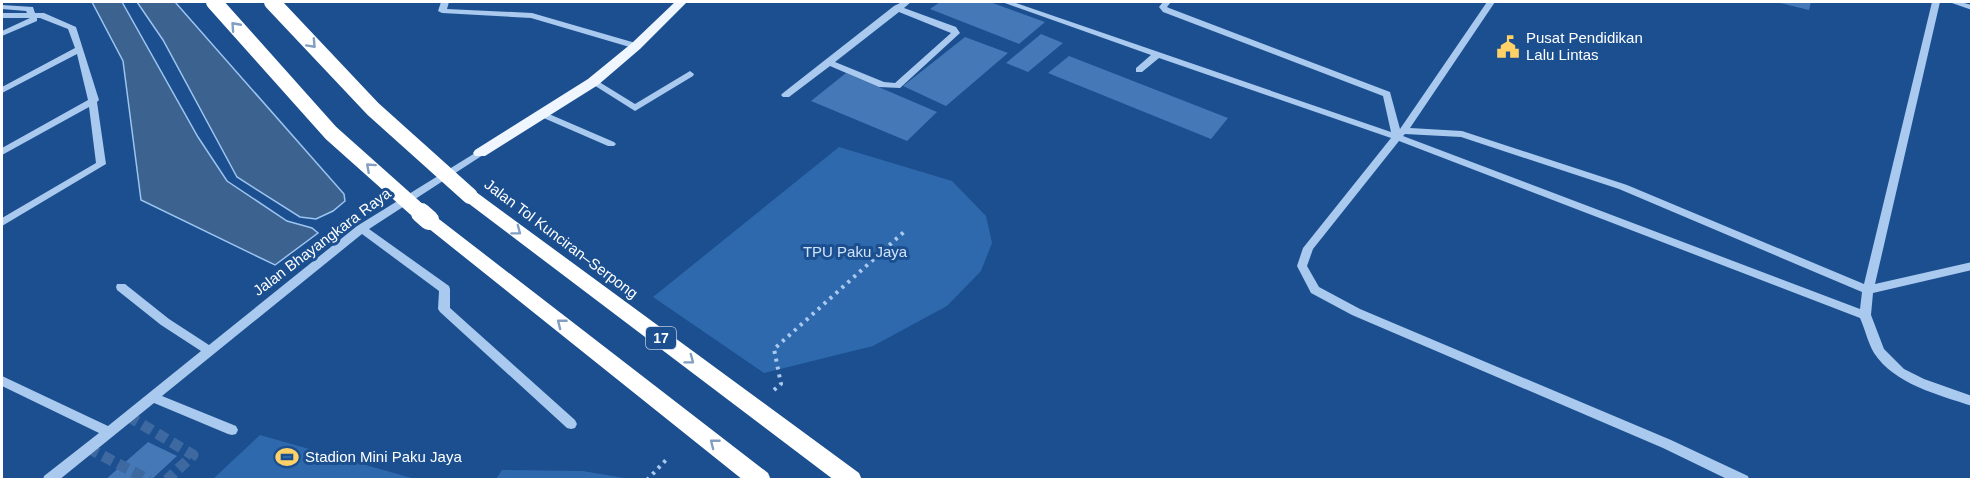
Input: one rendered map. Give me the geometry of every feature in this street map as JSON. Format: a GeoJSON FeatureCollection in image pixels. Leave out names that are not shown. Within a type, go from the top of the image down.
{"type":"FeatureCollection","features":[{"type":"Feature","properties":{"kind":"highway"},"geometry":{"type":"LineString","coordinates":[[214,2],[331,133],[429,220],[760,480]]}},
{"type":"Feature","properties":{"kind":"highway","name":"Jalan Tol Kunciran–Serpong"},"geometry":{"type":"LineString","coordinates":[[272,2],[373,109],[470,196],[851,480]]}},
{"type":"Feature","properties":{"kind":"main road","name":"Jalan Bhayangkara Raya"},"geometry":{"type":"LineString","coordinates":[[480,153],[593,82],[636,46],[681,2]]}},
{"type":"Feature","properties":{"kind":"street"},"geometry":{"type":"LineString","coordinates":[[445,2],[442,11],[532,16],[636,46]]}},
{"type":"Feature","properties":{"kind":"street"},"geometry":{"type":"LineString","coordinates":[[786,95],[907,2]]}},
{"type":"Feature","properties":{"kind":"street"},"geometry":{"type":"LineString","coordinates":[[1006,2],[1157,55],[1400,134],[1865,315]]}},
{"type":"Feature","properties":{"kind":"street"},"geometry":{"type":"LineString","coordinates":[[1167,2],[1163,7],[1166,10],[1384,91],[1400,134]]}},
{"type":"Feature","properties":{"kind":"street"},"geometry":{"type":"LineString","coordinates":[[1491,2],[1400,134],[1308,248],[1302,266],[1315,290],[1356,312],[1668,444],[1743,480]]}},
{"type":"Feature","properties":{"kind":"street"},"geometry":{"type":"LineString","coordinates":[[1936,2],[1868,290],[1865,315],[1879,351],[1900,372],[1971,401]]}},
{"type":"Feature","properties":{"kind":"street"},"geometry":{"type":"LineString","coordinates":[[1953,2],[1971,8]]}},
{"type":"Feature","properties":{"kind":"street"},"geometry":{"type":"LineString","coordinates":[[2,7],[30,9],[31,14]]}},
{"type":"Feature","properties":{"kind":"street"},"geometry":{"type":"LineString","coordinates":[[828,62],[882,85],[897,86],[956,33],[953,29],[897,8]]}},
{"type":"Feature","properties":{"kind":"street"},"geometry":{"type":"LineString","coordinates":[[2,34],[41,15]]}},
{"type":"Feature","properties":{"kind":"street"},"geometry":{"type":"LineString","coordinates":[[2,16],[41,15],[72,27],[94,100],[101,164],[2,222]]}},
{"type":"Feature","properties":{"kind":"street"},"geometry":{"type":"LineString","coordinates":[[2,90],[80,49]]}},
{"type":"Feature","properties":{"kind":"street"},"geometry":{"type":"LineString","coordinates":[[1139,70],[1157,55]]}},
{"type":"Feature","properties":{"kind":"street"},"geometry":{"type":"LineString","coordinates":[[593,82],[635,108],[690,74]]}},
{"type":"Feature","properties":{"kind":"street"},"geometry":{"type":"LineString","coordinates":[[2,152],[94,100]]}},
{"type":"Feature","properties":{"kind":"street"},"geometry":{"type":"LineString","coordinates":[[542,114],[611,144]]}},
{"type":"Feature","properties":{"kind":"street"},"geometry":{"type":"LineString","coordinates":[[1400,134],[1462,134],[1623,187],[1868,290],[1971,266]]}},
{"type":"Feature","properties":{"kind":"street","name":"Jalan Bhayangkara Raya"},"geometry":{"type":"LineString","coordinates":[[49,480],[361,229],[480,153]]}},
{"type":"Feature","properties":{"kind":"street"},"geometry":{"type":"LineString","coordinates":[[361,229],[370,233],[445,289],[444,309],[571,424]]}},
{"type":"Feature","properties":{"kind":"street"},"geometry":{"type":"LineString","coordinates":[[121,287],[165,322],[209,351]]}},
{"type":"Feature","properties":{"kind":"street"},"geometry":{"type":"LineString","coordinates":[[2,381],[109,432]]}},
{"type":"Feature","properties":{"kind":"street"},"geometry":{"type":"LineString","coordinates":[[152,397],[232,430]]}},
{"type":"Feature","properties":{"kind":"path"},"geometry":{"type":"LineString","coordinates":[[774,390],[781,384],[774,349],[905,231]]}},
{"type":"Feature","properties":{"kind":"path"},"geometry":{"type":"LineString","coordinates":[[647,480],[667,459]]}},
{"type":"Feature","properties":{"kind":"green space","name":"TPU Paku Jaya"},"geometry":{"type":"Polygon","coordinates":[[[839,147],[952,181],[986,216],[992,243],[981,271],[947,306],[873,346],[764,373],[653,297],[839,147]]]}},
{"type":"Feature","properties":{"kind":"green space","name":"Stadion Mini Paku Jaya"},"geometry":{"type":"Polygon","coordinates":[[[260,435],[415,479],[213,479],[260,435]]]}},
{"type":"Feature","properties":{"kind":"green space"},"geometry":{"type":"Polygon","coordinates":[[[502,470],[583,471],[630,479],[496,479],[502,470]]]}},
{"type":"Feature","properties":{"kind":"shaded area"},"geometry":{"type":"Polygon","coordinates":[[[92,2],[122,2],[198,137],[227,181],[287,221],[312,228],[318,233],[275,265],[141,200],[123,61],[92,2]]]}},
{"type":"Feature","properties":{"kind":"shaded area"},"geometry":{"type":"Polygon","coordinates":[[[137,2],[175,2],[344,194],[345,201],[333,211],[316,219],[300,217],[237,177],[163,40],[137,2]]]}},
{"type":"Feature","properties":{"kind":"building"},"geometry":{"type":"Polygon","coordinates":[[[940,2],[990,2],[1045,22],[1019,44],[930,9],[940,2]]]}},
{"type":"Feature","properties":{"kind":"building"},"geometry":{"type":"Polygon","coordinates":[[[1776,2],[1811,2],[1809,10],[1776,2]]]}},
{"type":"Feature","properties":{"kind":"building"},"geometry":{"type":"Polygon","coordinates":[[[1041,34],[1063,43],[1028,72],[1006,63],[1041,34]]]}},
{"type":"Feature","properties":{"kind":"building"},"geometry":{"type":"Polygon","coordinates":[[[965,37],[1008,53],[946,106],[903,86],[965,37]]]}},
{"type":"Feature","properties":{"kind":"building"},"geometry":{"type":"Polygon","coordinates":[[[1069,56],[1228,118],[1211,139],[1048,73],[1069,56]]]}},
{"type":"Feature","properties":{"kind":"building"},"geometry":{"type":"Polygon","coordinates":[[[846,73],[937,112],[907,141],[811,101],[846,73]]]}},
{"type":"Feature","properties":{"kind":"building"},"geometry":{"type":"Polygon","coordinates":[[[148,442],[177,456],[151,480],[105,480],[148,442]]]}},
{"type":"Feature","properties":{"kind":"tunnel"},"geometry":{"type":"LineString","coordinates":[[128,416],[193,455],[167,480]]}},
{"type":"Feature","properties":{"kind":"tunnel"},"geometry":{"type":"LineString","coordinates":[[88,448],[149,480]]}},
{"type":"Feature","properties":{"kind":"place","name":"Pusat Pendidikan Lalu Lintas"},"geometry":{"type":"Point","coordinates":[1508,47]}},
{"type":"Feature","properties":{"kind":"place","name":"Stadion Mini Paku Jaya"},"geometry":{"type":"Point","coordinates":[287,457]}}]}
